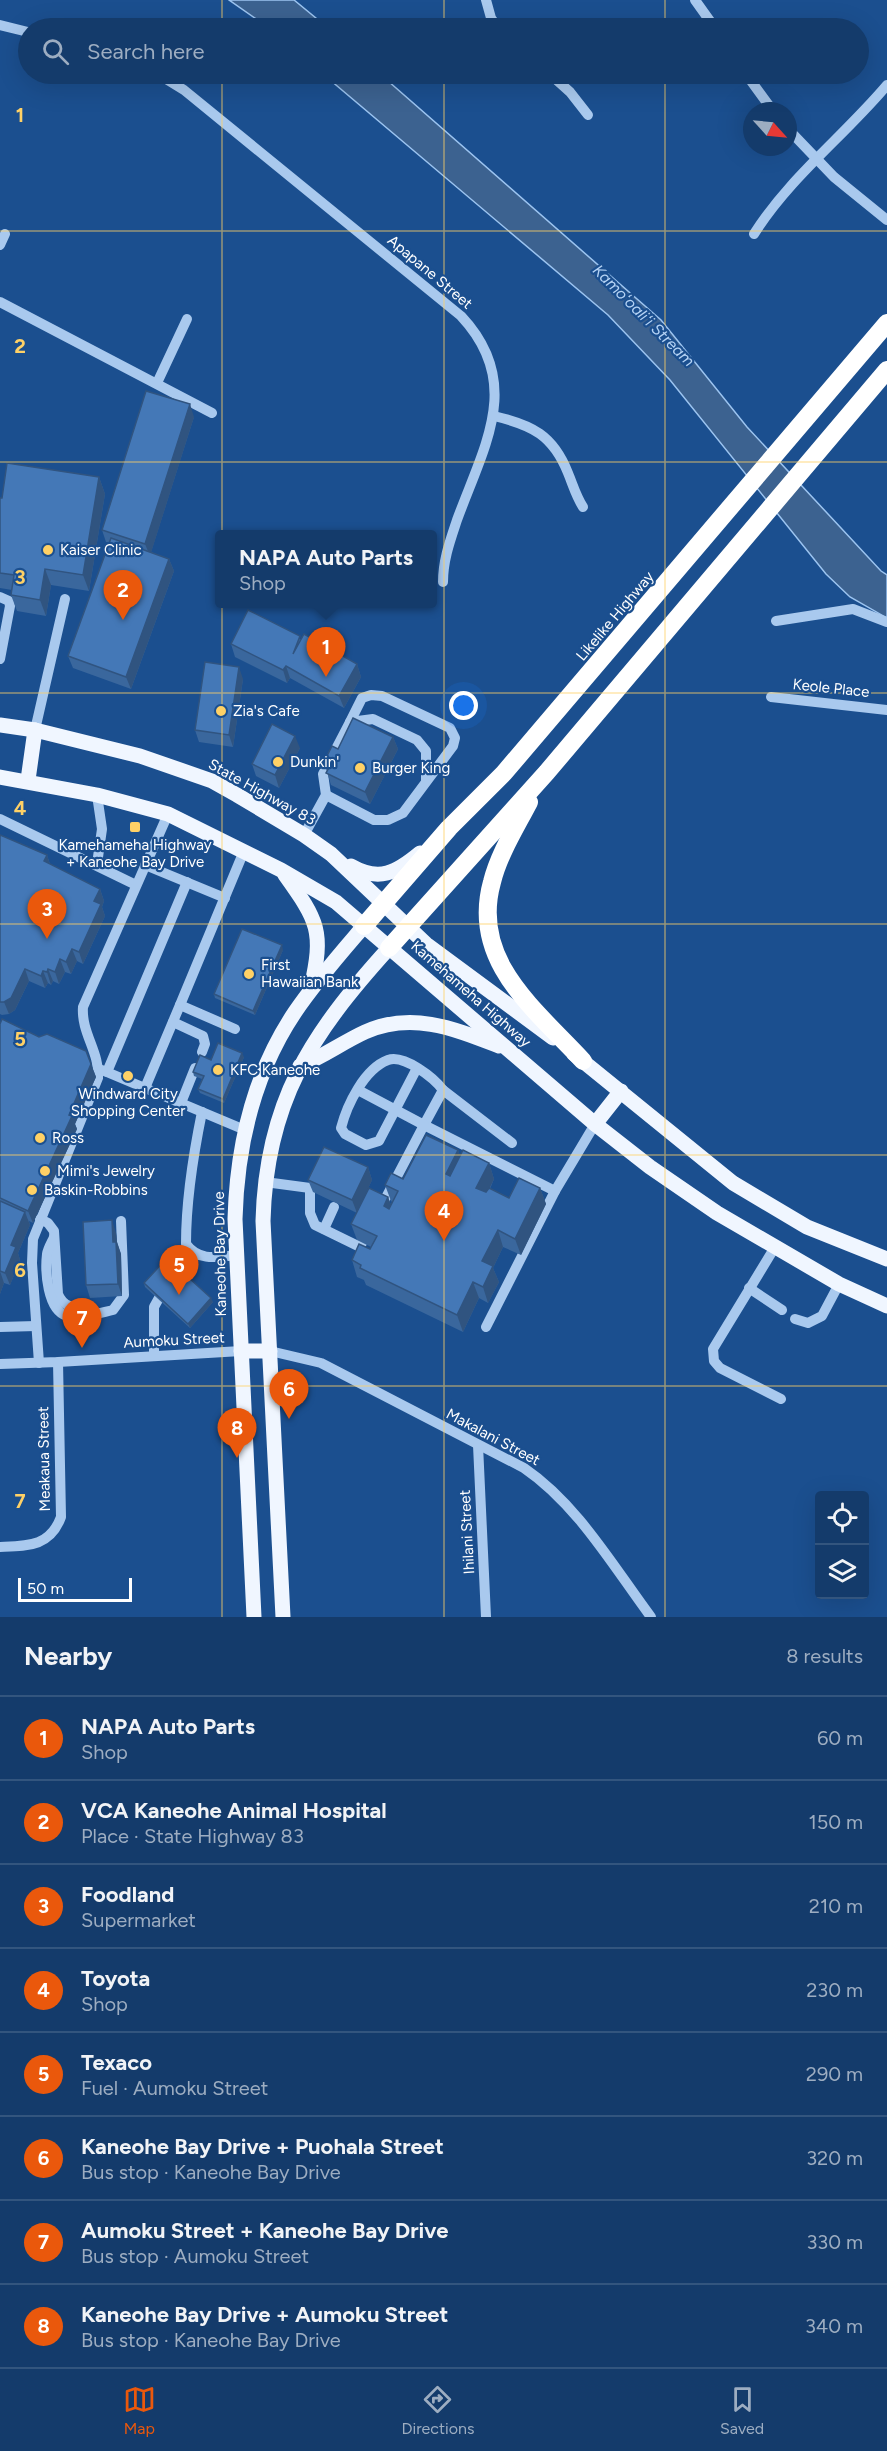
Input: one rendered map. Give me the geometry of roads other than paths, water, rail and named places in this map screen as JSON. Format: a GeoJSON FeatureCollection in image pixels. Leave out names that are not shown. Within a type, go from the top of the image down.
{"type":"FeatureCollection","features":[{"type":"Feature","properties":{"kind":"highway","name":"Likelike Highway"},"geometry":{"type":"LineString","coordinates":[[364,926],[450,828],[504,773],[887,323]]}},
{"type":"Feature","properties":{"kind":"highway"},"geometry":{"type":"LineString","coordinates":[[389,948],[542,778],[887,370]]}},
{"type":"Feature","properties":{"kind":"highway"},"geometry":{"type":"LineString","coordinates":[[542,778],[496,868],[489,895],[488,933],[499,963],[513,986],[583,1060]]}},
{"type":"Feature","properties":{"kind":"main road","name":"State Highway 83"},"geometry":{"type":"LineString","coordinates":[[0,725],[35,730],[140,756],[212,781],[304,835],[331,854],[407,927]]}},
{"type":"Feature","properties":{"kind":"main road"},"geometry":{"type":"LineString","coordinates":[[28,780],[35,730]]}},
{"type":"Feature","properties":{"kind":"main road","name":"Kamehameha Highway"},"geometry":{"type":"LineString","coordinates":[[0,777],[28,780],[97,795],[168,814],[281,870],[336,902],[595,1124],[650,1167],[717,1213],[839,1284],[887,1306]]}},
{"type":"Feature","properties":{"kind":"main road"},"geometry":{"type":"LineString","coordinates":[[331,854],[366,874],[388,874],[402,867],[450,828]]}},
{"type":"Feature","properties":{"kind":"main road"},"geometry":{"type":"LineString","coordinates":[[281,870],[310,912],[317,931],[318,956],[311,990]]}},
{"type":"Feature","properties":{"kind":"main road","name":"Kaneohe Bay Drive"},"geometry":{"type":"LineString","coordinates":[[254,1617],[237,1255],[236,1192],[245,1130],[257,1088],[289,1022],[311,990],[364,926]]}},
{"type":"Feature","properties":{"kind":"main road","name":"Kamehameha Highway"},"geometry":{"type":"LineString","coordinates":[[407,927],[426,944],[583,1060],[733,1184],[807,1227],[887,1259]]}},
{"type":"Feature","properties":{"kind":"main road"},"geometry":{"type":"LineString","coordinates":[[283,1617],[263,1221],[265,1182],[276,1125],[300,1066],[335,1010],[389,948]]}},
{"type":"Feature","properties":{"kind":"main road"},"geometry":{"type":"LineString","coordinates":[[300,1066],[367,1031],[399,1023],[423,1022],[448,1027],[508,1049]]}},
{"type":"Feature","properties":{"kind":"main road"},"geometry":{"type":"LineString","coordinates":[[595,1124],[621,1091]]}},
{"type":"Feature","properties":{"kind":"main road"},"geometry":{"type":"LineString","coordinates":[[241,1351],[270,1351]]}},
{"type":"Feature","properties":{"kind":"street"},"geometry":{"type":"LineString","coordinates":[[486,0],[491,18]]}},
{"type":"Feature","properties":{"kind":"street"},"geometry":{"type":"LineString","coordinates":[[695,0],[708,18]]}},
{"type":"Feature","properties":{"kind":"street"},"geometry":{"type":"LineString","coordinates":[[0,26],[18,30]]}},
{"type":"Feature","properties":{"kind":"street","name":"Apapane Street"},"geometry":{"type":"LineString","coordinates":[[174,84],[461,316],[480,338],[492,365],[496,393],[494,417],[446,553],[443,582]]}},
{"type":"Feature","properties":{"kind":"street"},"geometry":{"type":"LineString","coordinates":[[561,84],[588,115]]}},
{"type":"Feature","properties":{"kind":"street"},"geometry":{"type":"LineString","coordinates":[[753,84],[766,102]]}},
{"type":"Feature","properties":{"kind":"street"},"geometry":{"type":"LineString","coordinates":[[753,234],[772,207],[814,158],[846,130],[887,85]]}},
{"type":"Feature","properties":{"kind":"street"},"geometry":{"type":"LineString","coordinates":[[797,139],[854,195],[887,220]]}},
{"type":"Feature","properties":{"kind":"street"},"geometry":{"type":"LineString","coordinates":[[0,245],[5,234]]}},
{"type":"Feature","properties":{"kind":"street"},"geometry":{"type":"LineString","coordinates":[[0,302],[212,412]]}},
{"type":"Feature","properties":{"kind":"street"},"geometry":{"type":"LineString","coordinates":[[157,383],[187,319]]}},
{"type":"Feature","properties":{"kind":"street"},"geometry":{"type":"LineString","coordinates":[[494,417],[529,426],[546,437],[560,455],[574,492],[583,507]]}},
{"type":"Feature","properties":{"kind":"street"},"geometry":{"type":"LineString","coordinates":[[0,597],[9,601],[10,606],[0,659]]}},
{"type":"Feature","properties":{"kind":"street"},"geometry":{"type":"LineString","coordinates":[[35,730],[65,599]]}},
{"type":"Feature","properties":{"kind":"street"},"geometry":{"type":"LineString","coordinates":[[776,621],[853,609],[887,622]]}},
{"type":"Feature","properties":{"kind":"street"},"geometry":{"type":"LineString","coordinates":[[304,835],[326,795],[323,774],[362,699],[371,695],[382,696],[450,728],[455,738],[453,746],[403,813],[388,820],[374,819],[326,795]]}},
{"type":"Feature","properties":{"kind":"street","name":"Keole Place"},"geometry":{"type":"LineString","coordinates":[[771,697],[887,710]]}},
{"type":"Feature","properties":{"kind":"street"},"geometry":{"type":"LineString","coordinates":[[350,722],[373,719],[417,740],[426,751],[426,782]]}},
{"type":"Feature","properties":{"kind":"street"},"geometry":{"type":"LineString","coordinates":[[90,862],[97,864],[102,829],[97,795]]}},
{"type":"Feature","properties":{"kind":"street"},"geometry":{"type":"LineString","coordinates":[[168,814],[83,1007],[84,1025],[103,1071],[245,1130]]}},
{"type":"Feature","properties":{"kind":"street"},"geometry":{"type":"LineString","coordinates":[[0,819],[136,885]]}},
{"type":"Feature","properties":{"kind":"street"},"geometry":{"type":"LineString","coordinates":[[145,1088],[244,851]]}},
{"type":"Feature","properties":{"kind":"street"},"geometry":{"type":"LineString","coordinates":[[145,865],[225,898]]}},
{"type":"Feature","properties":{"kind":"street"},"geometry":{"type":"LineString","coordinates":[[39,1363],[33,1239],[96,1086],[187,882]]}},
{"type":"Feature","properties":{"kind":"street"},"geometry":{"type":"LineString","coordinates":[[180,1005],[235,1029]]}},
{"type":"Feature","properties":{"kind":"street"},"geometry":{"type":"LineString","coordinates":[[173,1022],[201,1034],[204,1048],[216,1020]]}},
{"type":"Feature","properties":{"kind":"street"},"geometry":{"type":"LineString","coordinates":[[417,1068],[379,1141],[366,1145],[345,1134],[341,1128],[358,1090],[374,1069],[390,1059],[404,1061],[417,1068],[434,1078],[443,1090],[512,1143]]}},
{"type":"Feature","properties":{"kind":"street"},"geometry":{"type":"LineString","coordinates":[[181,1103],[195,1068]]}},
{"type":"Feature","properties":{"kind":"street"},"geometry":{"type":"LineString","coordinates":[[358,1090],[555,1191]]}},
{"type":"Feature","properties":{"kind":"street"},"geometry":{"type":"LineString","coordinates":[[381,1207],[443,1090]]}},
{"type":"Feature","properties":{"kind":"street"},"geometry":{"type":"LineString","coordinates":[[202,1112],[186,1207],[186,1244],[196,1255],[207,1258],[237,1255]]}},
{"type":"Feature","properties":{"kind":"street"},"geometry":{"type":"LineString","coordinates":[[486,1327],[555,1191],[595,1124]]}},
{"type":"Feature","properties":{"kind":"street"},"geometry":{"type":"LineString","coordinates":[[265,1182],[310,1188],[312,1219],[315,1225],[358,1246],[362,1243]]}},
{"type":"Feature","properties":{"kind":"street"},"geometry":{"type":"LineString","coordinates":[[324,1229],[334,1208]]}},
{"type":"Feature","properties":{"kind":"street"},"geometry":{"type":"LineString","coordinates":[[40,1219],[51,1226],[54,1237],[58,1294],[61,1301],[70,1307],[107,1311],[118,1306],[124,1294],[121,1221]]}},
{"type":"Feature","properties":{"kind":"street"},"geometry":{"type":"LineString","coordinates":[[775,1247],[713,1349],[714,1361],[720,1368],[781,1399]]}},
{"type":"Feature","properties":{"kind":"street"},"geometry":{"type":"LineString","coordinates":[[154,1355],[154,1307],[196,1255]]}},
{"type":"Feature","properties":{"kind":"street"},"geometry":{"type":"LineString","coordinates":[[795,1319],[808,1323],[822,1316],[839,1284]]}},
{"type":"Feature","properties":{"kind":"street"},"geometry":{"type":"LineString","coordinates":[[749,1288],[782,1310]]}},
{"type":"Feature","properties":{"kind":"street"},"geometry":{"type":"LineString","coordinates":[[0,1327],[36,1326]]}},
{"type":"Feature","properties":{"kind":"street","name":"Aumoku Street"},"geometry":{"type":"LineString","coordinates":[[0,1364],[241,1351]]}},
{"type":"Feature","properties":{"kind":"street","name":"Makalani Street"},"geometry":{"type":"LineString","coordinates":[[270,1351],[321,1363],[524,1468],[554,1491],[566,1504],[651,1617]]}},
{"type":"Feature","properties":{"kind":"street","name":"Meakaua Street"},"geometry":{"type":"LineString","coordinates":[[0,1547],[40,1544],[53,1533],[61,1517],[58,1362]]}},
{"type":"Feature","properties":{"kind":"street","name":"Ihilani Street"},"geometry":{"type":"LineString","coordinates":[[478,1445],[486,1617]]}},
{"type":"Feature","properties":{"kind":"water"},"geometry":{"type":"Polygon","coordinates":[[[229,0],[294,0],[316,18],[255,18],[229,0]]]}},
{"type":"Feature","properties":{"kind":"water","name":"Kamoʻoaliʻi Stream"},"geometry":{"type":"Polygon","coordinates":[[[335,84],[391,84],[661,320],[747,427],[887,575],[887,618],[850,597],[826,574],[670,380],[608,315],[335,84]]]}},
{"type":"Feature","properties":{"kind":"place","name":"Kaiser Clinic"},"geometry":{"type":"Point","coordinates":[48,550]}},
{"type":"Feature","properties":{"kind":"place","name":"VCA Kaneohe Animal Hospital"},"geometry":{"type":"Point","coordinates":[123,620]}},
{"type":"Feature","properties":{"kind":"place","name":"NAPA Auto Parts"},"geometry":{"type":"Point","coordinates":[326,677]}},
{"type":"Feature","properties":{"kind":"place","name":"Zia's Cafe"},"geometry":{"type":"Point","coordinates":[221,711]}},
{"type":"Feature","properties":{"kind":"place","name":"Dunkin'"},"geometry":{"type":"Point","coordinates":[278,762]}},
{"type":"Feature","properties":{"kind":"place","name":"Burger King"},"geometry":{"type":"Point","coordinates":[360,768]}},
{"type":"Feature","properties":{"kind":"place","name":"Kamehameha Highway + Kaneohe Bay Drive"},"geometry":{"type":"Point","coordinates":[135,827]}},
{"type":"Feature","properties":{"kind":"place","name":"Foodland"},"geometry":{"type":"Point","coordinates":[47,939]}},
{"type":"Feature","properties":{"kind":"place","name":"First Hawaiian Bank"},"geometry":{"type":"Point","coordinates":[249,974]}},
{"type":"Feature","properties":{"kind":"place","name":"KFC Kaneohe"},"geometry":{"type":"Point","coordinates":[218,1070]}},
{"type":"Feature","properties":{"kind":"place","name":"Windward City Shopping Center"},"geometry":{"type":"Point","coordinates":[128,1076]}},
{"type":"Feature","properties":{"kind":"place","name":"Ross"},"geometry":{"type":"Point","coordinates":[40,1138]}},
{"type":"Feature","properties":{"kind":"place","name":"Mimi's Jewelry"},"geometry":{"type":"Point","coordinates":[45,1171]}},
{"type":"Feature","properties":{"kind":"place","name":"Baskin-Robbins"},"geometry":{"type":"Point","coordinates":[32,1190]}},
{"type":"Feature","properties":{"kind":"place","name":"Toyota"},"geometry":{"type":"Point","coordinates":[444,1241]}},
{"type":"Feature","properties":{"kind":"place","name":"Texaco"},"geometry":{"type":"Point","coordinates":[179,1295]}},
{"type":"Feature","properties":{"kind":"place","name":"Aumoku Street + Kaneohe Bay Drive"},"geometry":{"type":"Point","coordinates":[82,1348]}},
{"type":"Feature","properties":{"kind":"place","name":"Kaneohe Bay Drive + Puohala Street"},"geometry":{"type":"Point","coordinates":[289,1419]}},
{"type":"Feature","properties":{"kind":"place","name":"Kaneohe Bay Drive + Aumoku Street"},"geometry":{"type":"Point","coordinates":[237,1458]}}]}
